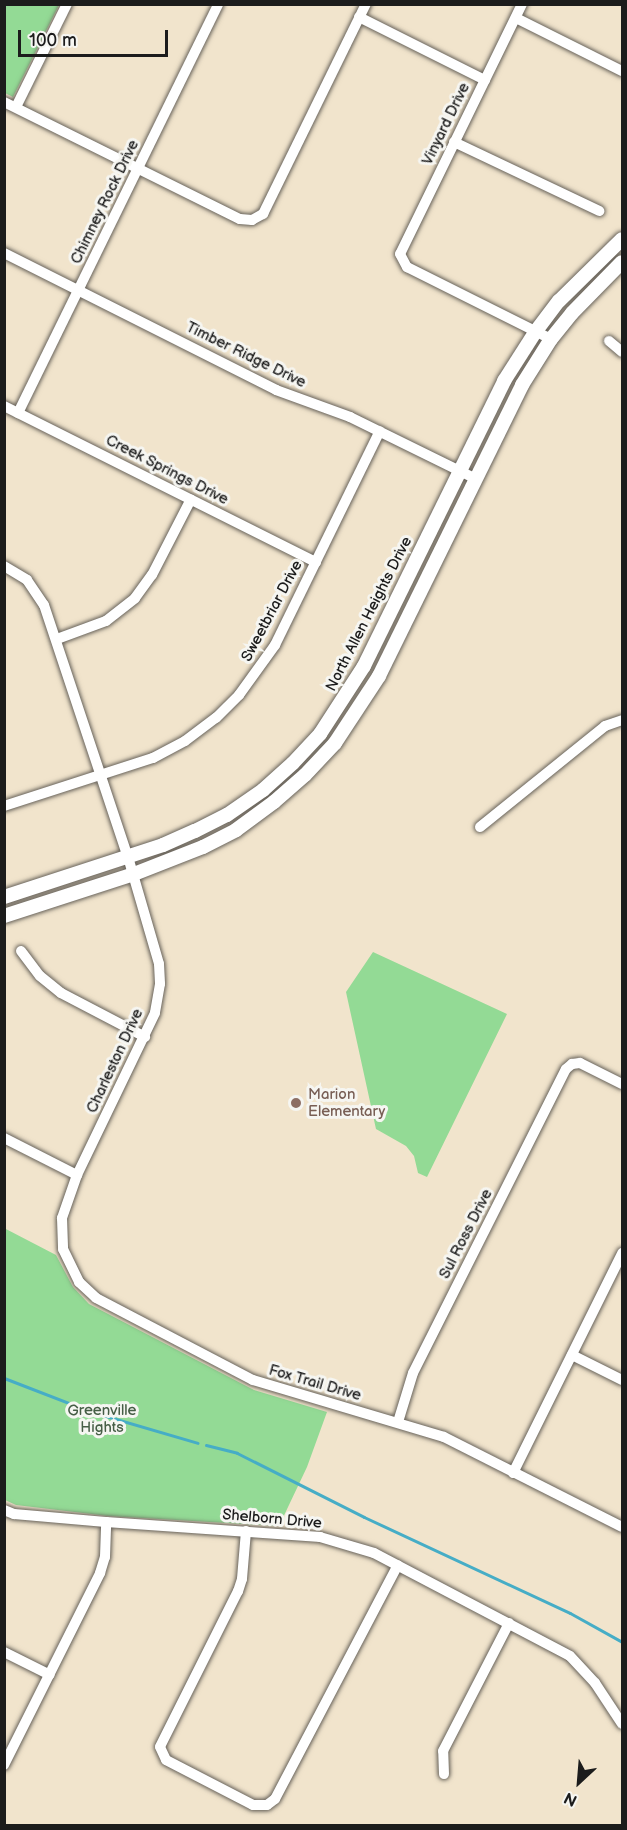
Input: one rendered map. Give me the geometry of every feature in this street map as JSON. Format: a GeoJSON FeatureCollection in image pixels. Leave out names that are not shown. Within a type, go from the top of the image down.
{"type":"FeatureCollection","features":[{"type":"Feature","properties":{"kind":"main road","name":"North Allen Heights Drive"},"geometry":{"type":"LineString","coordinates":[[4,897],[163,845],[227,815],[263,790],[293,763],[320,734],[364,666],[504,381],[536,330],[584,274],[622,239]]}},
{"type":"Feature","properties":{"kind":"main road"},"geometry":{"type":"LineString","coordinates":[[4,916],[134,874],[203,847],[236,830],[306,775],[335,743],[379,676],[522,385],[551,339],[595,288],[622,262]]}},
{"type":"Feature","properties":{"kind":"street"},"geometry":{"type":"LineString","coordinates":[[16,107],[67,4]]}},
{"type":"Feature","properties":{"kind":"street","name":"Chimney Rock Drive"},"geometry":{"type":"LineString","coordinates":[[18,413],[218,4]]}},
{"type":"Feature","properties":{"kind":"street"},"geometry":{"type":"LineString","coordinates":[[4,102],[240,219],[252,220],[263,214],[366,4]]}},
{"type":"Feature","properties":{"kind":"street","name":"Vinyard Drive"},"geometry":{"type":"LineString","coordinates":[[522,4],[401,249],[400,259],[407,267],[536,330]]}},
{"type":"Feature","properties":{"kind":"street"},"geometry":{"type":"LineString","coordinates":[[359,17],[485,80]]}},
{"type":"Feature","properties":{"kind":"street"},"geometry":{"type":"LineString","coordinates":[[516,18],[622,71]]}},
{"type":"Feature","properties":{"kind":"street"},"geometry":{"type":"LineString","coordinates":[[454,142],[599,211]]}},
{"type":"Feature","properties":{"kind":"street","name":"Timber Ridge Drive"},"geometry":{"type":"LineString","coordinates":[[4,253],[276,390],[380,431],[476,479]]}},
{"type":"Feature","properties":{"kind":"street"},"geometry":{"type":"LineString","coordinates":[[536,330],[551,339]]}},
{"type":"Feature","properties":{"kind":"street"},"geometry":{"type":"LineString","coordinates":[[609,341],[622,352]]}},
{"type":"Feature","properties":{"kind":"street","name":"Creek Springs Drive"},"geometry":{"type":"LineString","coordinates":[[4,406],[316,562]]}},
{"type":"Feature","properties":{"kind":"street","name":"Sweetbriar Drive"},"geometry":{"type":"LineString","coordinates":[[4,806],[153,758],[185,741],[216,718],[239,695],[275,645],[380,431]]}},
{"type":"Feature","properties":{"kind":"street"},"geometry":{"type":"LineString","coordinates":[[57,639],[106,621],[135,597],[152,575],[191,499]]}},
{"type":"Feature","properties":{"kind":"street","name":"Charleston Drive"},"geometry":{"type":"LineString","coordinates":[[4,566],[27,580],[37,591],[57,639],[134,874],[160,973],[155,1014],[77,1175]]}},
{"type":"Feature","properties":{"kind":"street"},"geometry":{"type":"LineString","coordinates":[[480,827],[605,726],[622,720]]}},
{"type":"Feature","properties":{"kind":"street"},"geometry":{"type":"LineString","coordinates":[[21,951],[40,976],[61,993],[145,1037]]}},
{"type":"Feature","properties":{"kind":"street","name":"Sul Ross Drive"},"geometry":{"type":"LineString","coordinates":[[398,1422],[413,1373],[566,1069],[572,1064],[580,1063],[622,1084]]}},
{"type":"Feature","properties":{"kind":"street"},"geometry":{"type":"LineString","coordinates":[[4,1138],[77,1175]]}},
{"type":"Feature","properties":{"kind":"street","name":"Fox Trail Drive"},"geometry":{"type":"LineString","coordinates":[[77,1175],[63,1218],[63,1249],[79,1282],[96,1298],[253,1380],[306,1398],[398,1422],[444,1437],[622,1527]]}},
{"type":"Feature","properties":{"kind":"street"},"geometry":{"type":"LineString","coordinates":[[513,1473],[622,1253]]}},
{"type":"Feature","properties":{"kind":"street"},"geometry":{"type":"LineString","coordinates":[[572,1355],[622,1380]]}},
{"type":"Feature","properties":{"kind":"street","name":"Shelborn Drive"},"geometry":{"type":"LineString","coordinates":[[4,1510],[14,1514],[327,1539],[374,1553],[570,1656],[596,1683],[622,1722]]}},
{"type":"Feature","properties":{"kind":"street"},"geometry":{"type":"LineString","coordinates":[[4,1765],[99,1573],[105,1557],[106,1522]]}},
{"type":"Feature","properties":{"kind":"street"},"geometry":{"type":"LineString","coordinates":[[246,1531],[242,1579],[238,1591],[161,1742],[161,1752],[166,1760],[253,1805],[267,1805],[275,1799],[398,1565]]}},
{"type":"Feature","properties":{"kind":"street"},"geometry":{"type":"LineString","coordinates":[[444,1774],[443,1751],[509,1623]]}},
{"type":"Feature","properties":{"kind":"street"},"geometry":{"type":"LineString","coordinates":[[4,1652],[50,1674]]}},
{"type":"Feature","properties":{"kind":"green space"},"geometry":{"type":"Polygon","coordinates":[[[4,5],[59,5],[13,97],[5,93],[4,5]]]}},
{"type":"Feature","properties":{"kind":"green space"},"geometry":{"type":"Polygon","coordinates":[[[373,952],[507,1014],[427,1177],[418,1173],[414,1156],[406,1146],[376,1129],[346,992],[373,952]]]}},
{"type":"Feature","properties":{"kind":"green space","name":"Greenville Hights"},"geometry":{"type":"Polygon","coordinates":[[[4,1228],[56,1255],[73,1287],[89,1304],[254,1390],[327,1412],[307,1467],[279,1526],[108,1516],[16,1505],[5,1500],[4,1228]]]}},
{"type":"Feature","properties":{"kind":"waterway"},"geometry":{"type":"LineString","coordinates":[[4,1378],[92,1412],[198,1443]]}},
{"type":"Feature","properties":{"kind":"waterway"},"geometry":{"type":"LineString","coordinates":[[206,1445],[237,1453],[364,1517],[570,1613],[622,1642]]}},
{"type":"Feature","properties":{"kind":"place","name":"Marion Elementary"},"geometry":{"type":"Point","coordinates":[296,1103]}}]}
